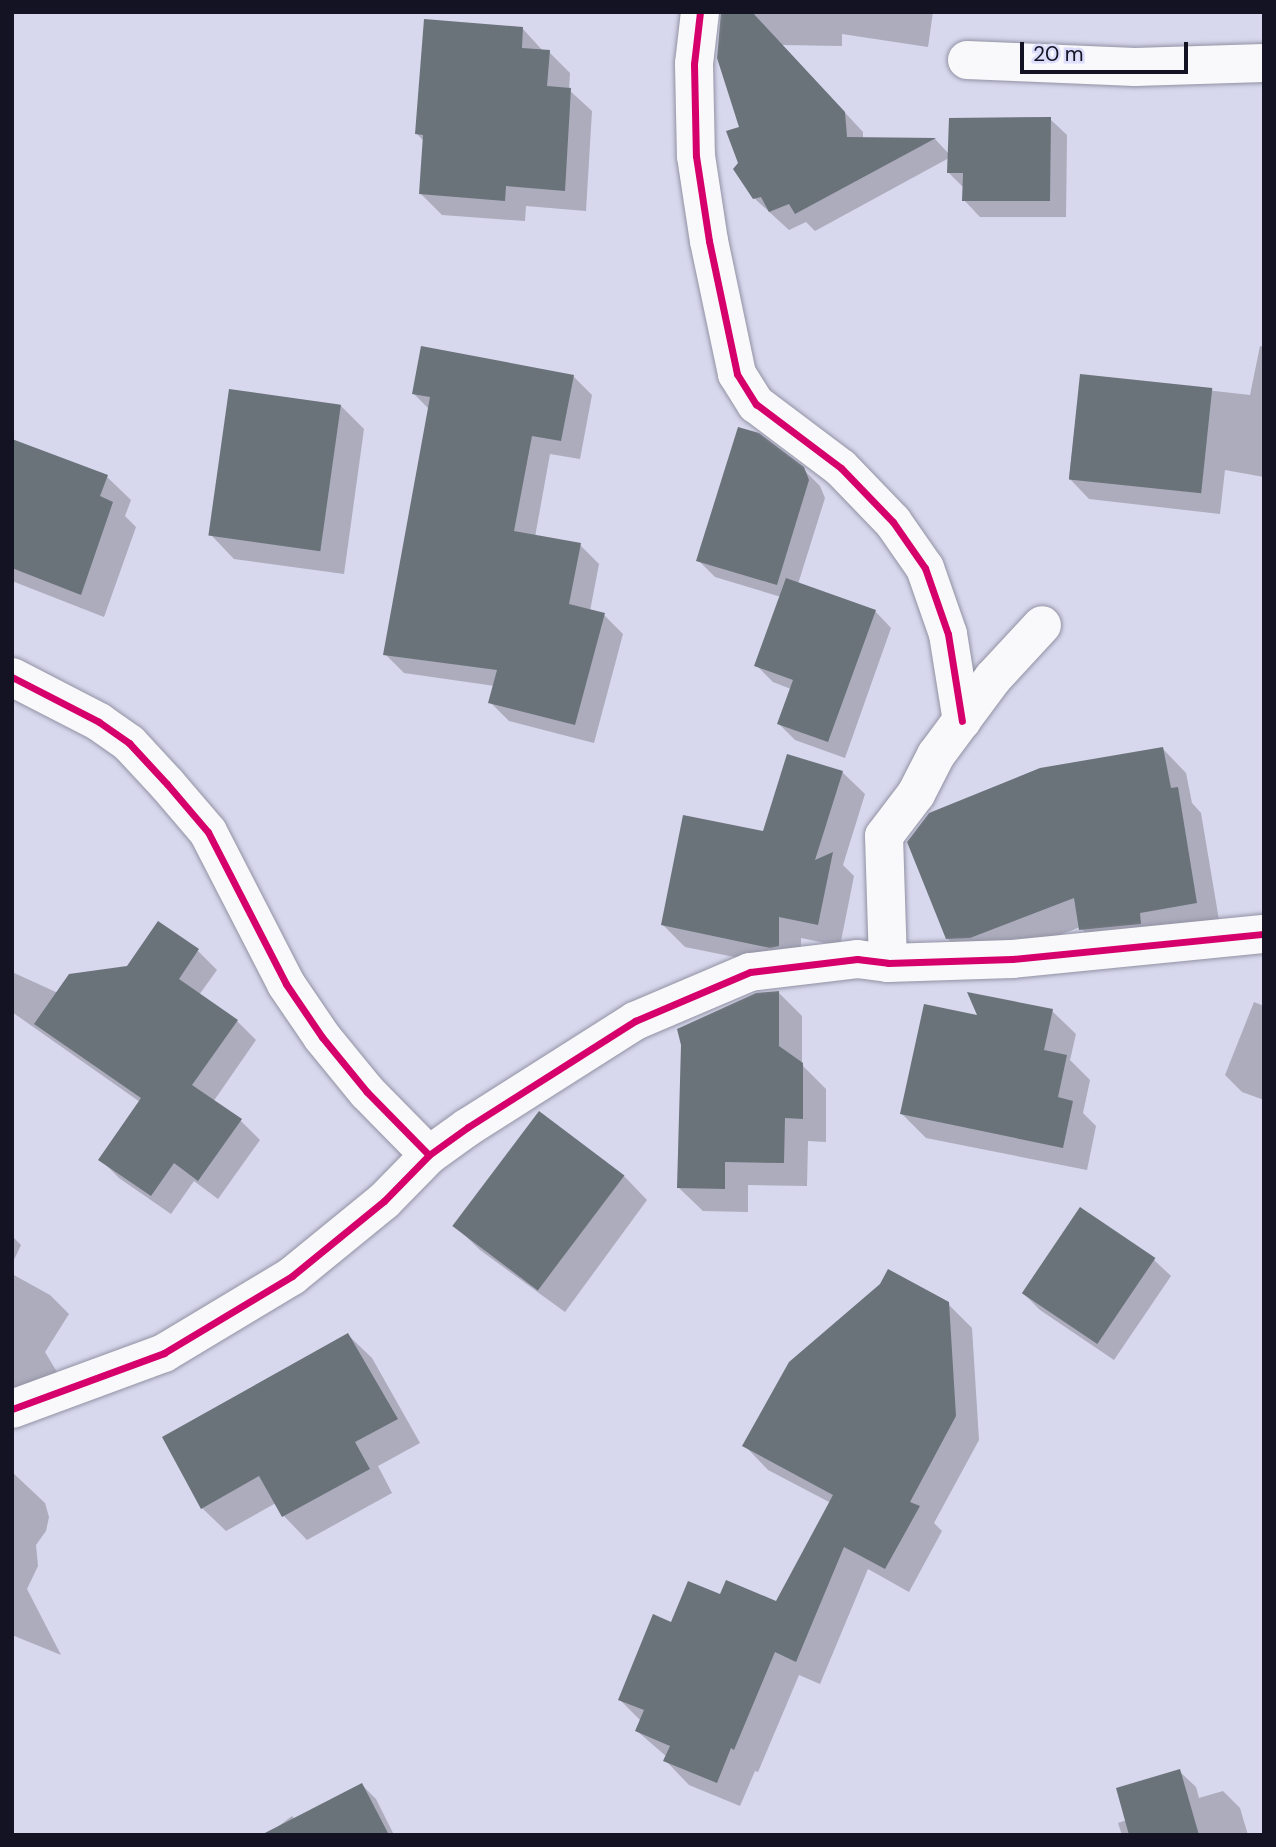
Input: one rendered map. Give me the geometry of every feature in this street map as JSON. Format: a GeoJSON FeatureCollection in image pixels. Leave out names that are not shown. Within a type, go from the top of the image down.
{"type":"FeatureCollection","features":[{"type":"Feature","properties":{"kind":"street"},"geometry":{"type":"LineString","coordinates":[[700,12],[694,64],[696,156],[709,240],[737,374],[756,404],[841,468],[893,522],[926,568],[948,634],[962,721]]}},
{"type":"Feature","properties":{"kind":"street"},"geometry":{"type":"LineString","coordinates":[[967,60],[1135,67],[1264,63]]}},
{"type":"Feature","properties":{"kind":"street"},"geometry":{"type":"LineString","coordinates":[[888,963],[884,836],[916,794],[936,755],[993,678],[1042,625]]}},
{"type":"Feature","properties":{"kind":"street"},"geometry":{"type":"LineString","coordinates":[[12,677],[99,722],[129,743],[167,784],[208,832],[286,984],[322,1037],[367,1092],[429,1155]]}},
{"type":"Feature","properties":{"kind":"street"},"geometry":{"type":"LineString","coordinates":[[12,1409],[164,1353],[292,1276],[384,1200],[429,1155],[468,1126],[635,1021],[750,972],[857,959],[888,963],[1012,959],[1264,934]]}},
{"type":"Feature","properties":{"kind":"building"},"geometry":{"type":"Polygon","coordinates":[[[721,12],[752,12],[845,112],[847,137],[936,138],[795,214],[789,204],[769,212],[761,197],[753,199],[733,169],[738,163],[726,131],[739,127],[717,58],[721,12]]]}},
{"type":"Feature","properties":{"kind":"building"},"geometry":{"type":"Polygon","coordinates":[[[424,19],[523,27],[522,48],[550,50],[547,86],[571,88],[565,191],[506,186],[505,201],[419,194],[423,135],[415,134],[424,19]]]}},
{"type":"Feature","properties":{"kind":"building"},"geometry":{"type":"Polygon","coordinates":[[[1051,117],[1050,201],[962,201],[963,173],[947,173],[949,118],[1051,117]]]}},
{"type":"Feature","properties":{"kind":"building"},"geometry":{"type":"Polygon","coordinates":[[[421,346],[574,375],[561,441],[532,436],[514,531],[581,543],[569,604],[605,613],[575,725],[488,703],[497,670],[383,655],[430,397],[412,394],[421,346]]]}},
{"type":"Feature","properties":{"kind":"building"},"geometry":{"type":"Polygon","coordinates":[[[1080,374],[1212,388],[1201,493],[1069,479],[1080,374]]]}},
{"type":"Feature","properties":{"kind":"building"},"geometry":{"type":"Polygon","coordinates":[[[229,389],[341,405],[320,551],[208,536],[229,389]]]}},
{"type":"Feature","properties":{"kind":"building"},"geometry":{"type":"Polygon","coordinates":[[[738,427],[759,433],[804,467],[809,480],[777,585],[696,561],[738,427]]]}},
{"type":"Feature","properties":{"kind":"building"},"geometry":{"type":"Polygon","coordinates":[[[12,439],[108,475],[100,496],[113,502],[81,595],[12,568],[12,439]]]}},
{"type":"Feature","properties":{"kind":"building"},"geometry":{"type":"Polygon","coordinates":[[[786,578],[876,610],[828,742],[777,724],[793,680],[754,666],[786,578]]]}},
{"type":"Feature","properties":{"kind":"building"},"geometry":{"type":"Polygon","coordinates":[[[1163,747],[1171,788],[1178,787],[1197,903],[1140,913],[1141,924],[1079,930],[1074,898],[970,938],[946,939],[907,842],[929,813],[1040,768],[1163,747]]]}},
{"type":"Feature","properties":{"kind":"building"},"geometry":{"type":"Polygon","coordinates":[[[787,754],[843,771],[815,860],[833,852],[818,925],[779,917],[779,946],[770,948],[661,925],[683,815],[763,831],[787,754]]]}},
{"type":"Feature","properties":{"kind":"building"},"geometry":{"type":"Polygon","coordinates":[[[158,921],[199,949],[179,979],[238,1020],[192,1085],[242,1119],[198,1181],[174,1163],[151,1196],[98,1160],[141,1098],[34,1024],[69,974],[127,966],[158,921]]]}},
{"type":"Feature","properties":{"kind":"building"},"geometry":{"type":"Polygon","coordinates":[[[779,991],[779,1046],[803,1063],[803,1119],[785,1118],[784,1163],[725,1162],[725,1189],[677,1188],[681,1045],[677,1029],[756,993],[779,991]]]}},
{"type":"Feature","properties":{"kind":"building"},"geometry":{"type":"Polygon","coordinates":[[[967,992],[1053,1009],[1044,1050],[1067,1055],[1058,1097],[1073,1101],[1063,1148],[900,1114],[924,1004],[977,1015],[967,992]]]}},
{"type":"Feature","properties":{"kind":"building"},"geometry":{"type":"Polygon","coordinates":[[[539,1111],[624,1175],[538,1290],[452,1226],[539,1111]]]}},
{"type":"Feature","properties":{"kind":"building"},"geometry":{"type":"Polygon","coordinates":[[[1080,1207],[1155,1258],[1097,1344],[1022,1293],[1080,1207]]]}},
{"type":"Feature","properties":{"kind":"building"},"geometry":{"type":"Polygon","coordinates":[[[888,1269],[949,1302],[956,1416],[910,1502],[920,1506],[885,1569],[844,1547],[796,1662],[775,1652],[734,1750],[731,1748],[717,1783],[663,1761],[670,1746],[635,1731],[644,1710],[618,1700],[653,1614],[671,1622],[688,1581],[720,1594],[726,1580],[776,1601],[833,1495],[742,1446],[789,1362],[880,1284],[888,1269]]]}},
{"type":"Feature","properties":{"kind":"building"},"geometry":{"type":"Polygon","coordinates":[[[348,1333],[398,1419],[355,1442],[370,1469],[282,1517],[259,1476],[201,1509],[162,1437],[348,1333]]]}},
{"type":"Feature","properties":{"kind":"building"},"geometry":{"type":"Polygon","coordinates":[[[1180,1769],[1199,1835],[1129,1835],[1116,1788],[1180,1769]]]}},
{"type":"Feature","properties":{"kind":"building"},"geometry":{"type":"Polygon","coordinates":[[[362,1783],[389,1835],[261,1835],[362,1783]]]}},
{"type":"Feature","properties":{"kind":"cycle path"},"geometry":{"type":"LineString","coordinates":[[700,12],[694,64],[696,156],[709,241],[737,374],[756,404],[841,468],[893,522],[925,568],[948,634],[962,721]]}},
{"type":"Feature","properties":{"kind":"cycle path"},"geometry":{"type":"LineString","coordinates":[[12,677],[99,722],[129,743],[167,784],[208,832],[286,984],[322,1037],[367,1092],[429,1155]]}},
{"type":"Feature","properties":{"kind":"cycle path"},"geometry":{"type":"LineString","coordinates":[[12,1409],[164,1353],[292,1276],[384,1201],[429,1155],[468,1127],[635,1021],[750,972],[857,959],[888,963],[1012,959],[1264,934]]}}]}
